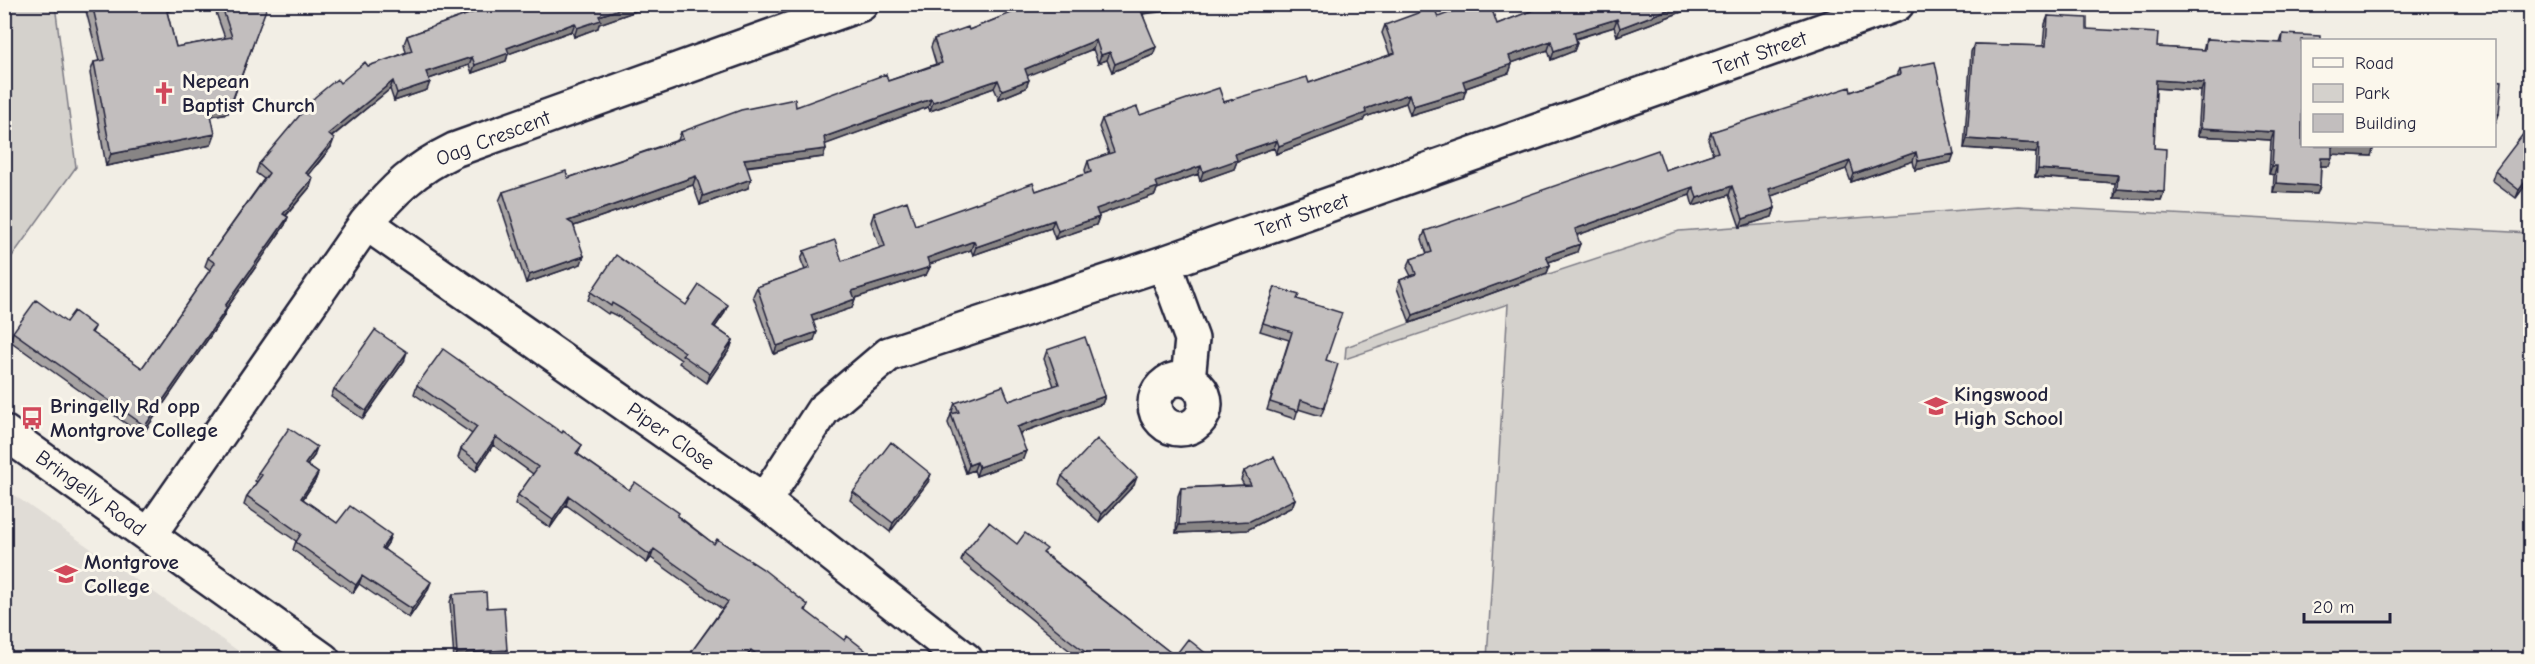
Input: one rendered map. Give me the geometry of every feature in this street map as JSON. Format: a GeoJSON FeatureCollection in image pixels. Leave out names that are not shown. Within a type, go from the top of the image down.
{"type":"FeatureCollection","features":[{"type":"Feature","properties":{"kind":"street","name":"Oag Crescent"},"geometry":{"type":"LineString","coordinates":[[149,535],[366,223],[391,192],[414,172],[454,150],[861,4]]}},
{"type":"Feature","properties":{"kind":"street","name":"Tent Street"},"geometry":{"type":"LineString","coordinates":[[764,501],[823,410],[889,354],[1164,263],[1897,4]]}},
{"type":"Feature","properties":{"kind":"street","name":"Piper Close"},"geometry":{"type":"LineString","coordinates":[[366,223],[764,501],[966,660]]}},
{"type":"Feature","properties":{"kind":"street"},"geometry":{"type":"LineString","coordinates":[[1164,263],[1192,339],[1188,380]]}},
{"type":"Feature","properties":{"kind":"street","name":"Bringelly Road"},"geometry":{"type":"LineString","coordinates":[[4,432],[324,660]]}},
{"type":"Feature","properties":{"kind":"shaded area","name":"Montgrove College"},"geometry":{"type":"Polygon","coordinates":[[[5,489],[250,659],[5,659],[5,489]]]}},
{"type":"Feature","properties":{"kind":"green space"},"geometry":{"type":"Polygon","coordinates":[[[4,5],[55,5],[76,167],[5,266],[4,5]]]}},
{"type":"Feature","properties":{"kind":"green space","name":"Kingswood High School"},"geometry":{"type":"Polygon","coordinates":[[[2018,206],[2530,233],[2530,659],[1487,659],[1508,304],[1345,359],[1346,347],[1488,294],[1679,231],[2018,206]]]}},
{"type":"Feature","properties":{"kind":"building","name":"Nepean Baptist Church"},"geometry":{"type":"Polygon","coordinates":[[[92,4],[165,4],[176,47],[232,37],[221,4],[268,4],[232,101],[209,105],[215,134],[111,154],[94,62],[105,60],[92,4]]]}},
{"type":"Feature","properties":{"kind":"building"},"geometry":{"type":"Polygon","coordinates":[[[497,4],[634,4],[599,16],[601,20],[577,28],[575,23],[507,48],[509,53],[475,65],[472,57],[426,72],[430,82],[397,93],[393,81],[328,134],[334,139],[306,173],[313,178],[283,214],[288,217],[145,426],[13,332],[36,300],[66,322],[74,311],[95,327],[91,332],[142,368],[215,263],[208,258],[269,173],[259,164],[315,97],[337,79],[340,83],[365,62],[368,66],[412,51],[407,36],[497,4]]]}},
{"type":"Feature","properties":{"kind":"building"},"geometry":{"type":"Polygon","coordinates":[[[1151,4],[1139,6],[1156,47],[1115,64],[1110,52],[1101,55],[1096,40],[1025,69],[1029,80],[1002,90],[998,80],[933,102],[931,99],[824,137],[826,149],[744,159],[751,179],[703,196],[696,176],[568,221],[573,224],[584,256],[529,275],[503,192],[566,171],[568,178],[683,139],[681,132],[741,110],[795,99],[796,107],[886,74],[888,81],[942,63],[934,39],[968,27],[969,30],[1016,11],[1014,5],[1151,4]]]}},
{"type":"Feature","properties":{"kind":"building"},"geometry":{"type":"Polygon","coordinates":[[[1473,4],[1490,4],[1497,24],[1539,8],[1538,4],[1683,4],[1620,28],[1617,19],[1574,32],[1577,43],[1554,51],[1551,41],[1509,56],[1512,64],[1463,81],[1466,90],[1413,106],[1409,94],[1365,109],[1366,113],[1279,146],[1277,140],[1235,154],[1237,160],[1203,172],[1201,166],[1156,182],[1158,187],[1096,209],[1099,217],[1058,231],[1054,220],[976,247],[974,241],[927,258],[930,267],[852,291],[855,299],[811,315],[817,332],[777,346],[757,287],[810,268],[804,251],[835,240],[842,261],[885,246],[874,213],[907,201],[915,225],[1033,183],[1036,191],[1091,172],[1088,161],[1114,152],[1102,119],[1137,107],[1140,115],[1219,88],[1224,102],[1307,77],[1309,83],[1395,53],[1385,25],[1434,7],[1438,17],[1473,4]]]}},
{"type":"Feature","properties":{"kind":"building"},"geometry":{"type":"Polygon","coordinates":[[[2048,16],[2087,18],[2087,29],[2158,33],[2157,47],[2205,50],[2206,39],[2282,43],[2283,34],[2320,36],[2320,39],[2301,39],[2301,147],[2332,147],[2332,158],[2321,158],[2320,186],[2276,183],[2277,166],[2272,166],[2274,132],[2201,128],[2204,83],[2156,80],[2154,148],[2166,149],[2164,192],[2117,189],[2118,175],[2038,169],[2039,144],[1967,139],[1974,44],[2046,46],[2048,16]]]}},
{"type":"Feature","properties":{"kind":"building"},"geometry":{"type":"Polygon","coordinates":[[[1935,62],[1954,154],[1918,161],[1916,152],[1854,174],[1850,161],[1769,189],[1775,208],[1743,219],[1732,186],[1697,198],[1693,187],[1575,229],[1580,244],[1546,256],[1550,265],[1413,315],[1400,280],[1416,274],[1411,259],[1432,252],[1425,231],[1658,150],[1665,170],[1718,152],[1711,132],[1850,87],[1851,92],[1900,74],[1899,69],[1935,62]]]}},
{"type":"Feature","properties":{"kind":"building"},"geometry":{"type":"Polygon","coordinates":[[[2496,80],[2502,81],[2499,114],[2496,114],[2496,80]]]}},
{"type":"Feature","properties":{"kind":"building"},"geometry":{"type":"Polygon","coordinates":[[[2530,125],[2530,175],[2519,190],[2495,171],[2530,125]]]}},
{"type":"Feature","properties":{"kind":"building"},"geometry":{"type":"Polygon","coordinates":[[[616,255],[686,305],[699,285],[728,305],[713,326],[733,340],[710,374],[682,355],[685,352],[622,309],[612,303],[611,306],[591,292],[616,255]]]}},
{"type":"Feature","properties":{"kind":"building"},"geometry":{"type":"Polygon","coordinates":[[[1275,287],[1299,295],[1297,299],[1342,313],[1326,360],[1338,364],[1324,408],[1301,400],[1298,411],[1270,402],[1292,332],[1263,323],[1275,287]]]}},
{"type":"Feature","properties":{"kind":"building"},"geometry":{"type":"Polygon","coordinates":[[[375,330],[407,352],[366,411],[334,389],[375,330]]]}},
{"type":"Feature","properties":{"kind":"building"},"geometry":{"type":"Polygon","coordinates":[[[1085,337],[1105,396],[1017,427],[1026,451],[979,467],[977,462],[969,465],[951,414],[959,412],[955,403],[1003,386],[1009,401],[1059,384],[1047,350],[1085,337]]]}},
{"type":"Feature","properties":{"kind":"building"},"geometry":{"type":"Polygon","coordinates":[[[443,349],[582,445],[576,453],[629,490],[635,482],[679,513],[677,516],[714,544],[717,539],[763,569],[808,605],[805,610],[844,640],[847,636],[865,650],[859,660],[764,660],[751,650],[744,660],[703,660],[692,651],[728,602],[654,549],[650,555],[569,496],[553,520],[518,495],[538,467],[496,437],[479,462],[461,449],[477,427],[417,385],[443,349]]]}},
{"type":"Feature","properties":{"kind":"building"},"geometry":{"type":"Polygon","coordinates":[[[289,428],[317,447],[305,464],[318,473],[301,498],[337,523],[350,506],[391,535],[382,548],[431,582],[412,609],[362,576],[356,585],[296,542],[301,534],[247,496],[262,475],[258,473],[289,428]]]}},
{"type":"Feature","properties":{"kind":"building"},"geometry":{"type":"Polygon","coordinates":[[[1097,439],[1137,477],[1102,514],[1062,476],[1097,439]]]}},
{"type":"Feature","properties":{"kind":"building"},"geometry":{"type":"Polygon","coordinates":[[[891,442],[931,474],[893,523],[853,492],[891,442]]]}},
{"type":"Feature","properties":{"kind":"building"},"geometry":{"type":"Polygon","coordinates":[[[1274,457],[1295,499],[1250,521],[1179,525],[1181,488],[1251,485],[1244,471],[1274,457]]]}},
{"type":"Feature","properties":{"kind":"building"},"geometry":{"type":"Polygon","coordinates":[[[989,522],[1017,544],[1025,533],[1047,549],[1043,553],[1175,656],[1188,639],[1214,660],[1096,660],[964,553],[989,522]]]}},
{"type":"Feature","properties":{"kind":"building"},"geometry":{"type":"Polygon","coordinates":[[[486,592],[487,608],[504,607],[507,650],[457,653],[453,594],[486,592]]]}},
{"type":"Feature","properties":{"kind":"place","name":"Nepean Baptist Church"},"geometry":{"type":"Point","coordinates":[164,93]}},
{"type":"Feature","properties":{"kind":"place","name":"Kingswood High School"},"geometry":{"type":"Point","coordinates":[1936,406]}},
{"type":"Feature","properties":{"kind":"place","name":"Bringelly Rd opp Montgrove College"},"geometry":{"type":"Point","coordinates":[32,418]}},
{"type":"Feature","properties":{"kind":"place","name":"Montgrove College"},"geometry":{"type":"Point","coordinates":[66,574]}}]}
